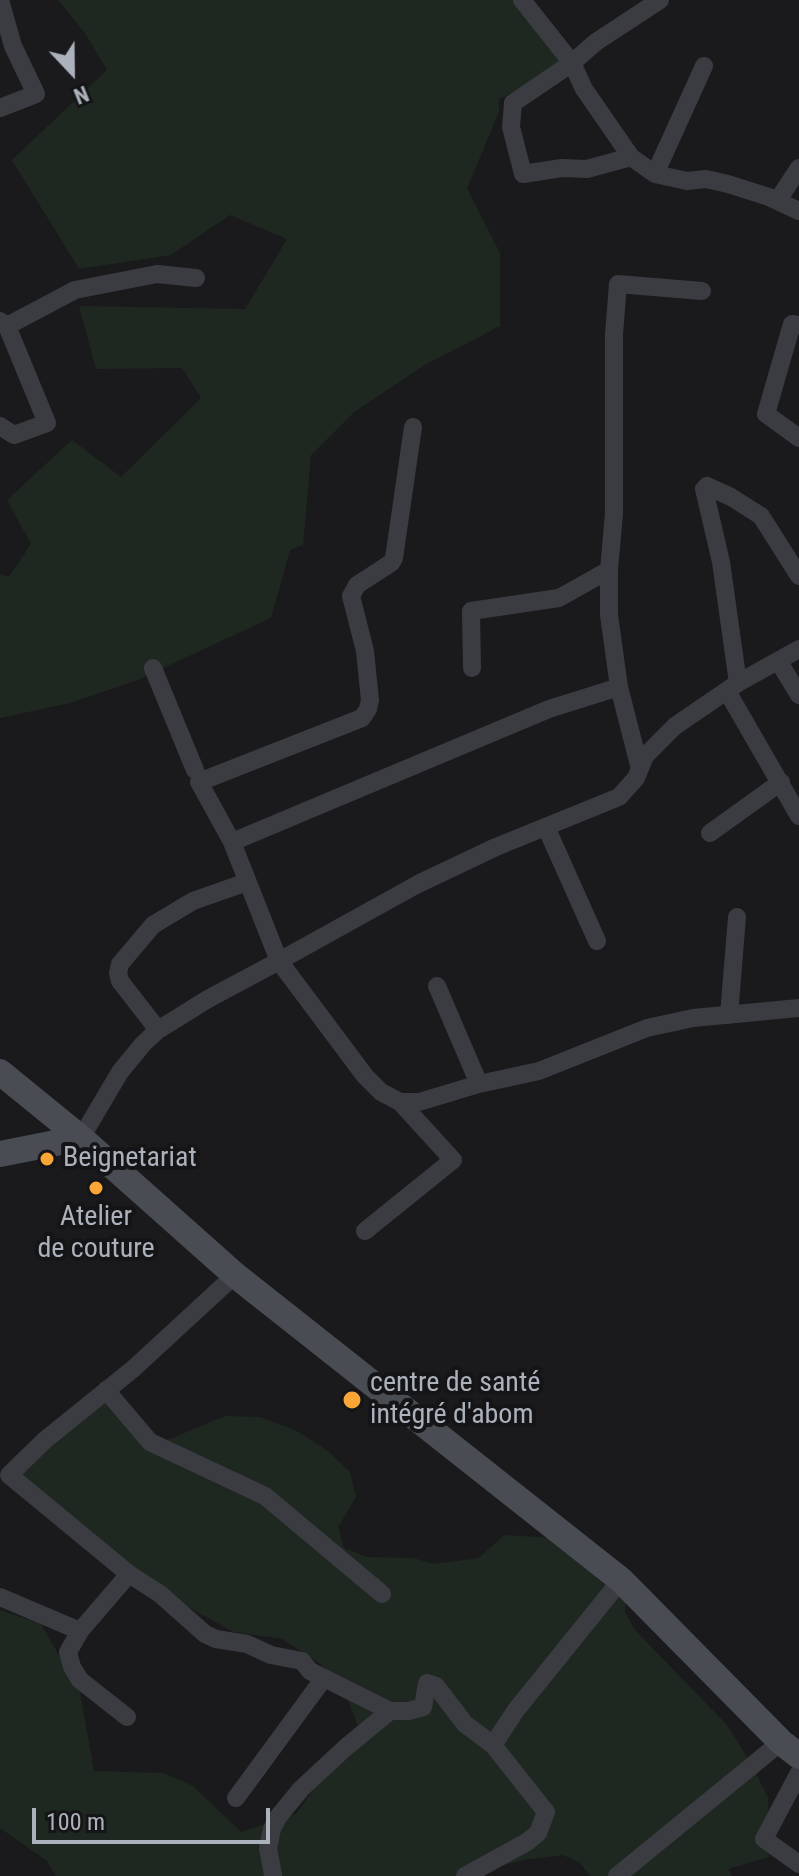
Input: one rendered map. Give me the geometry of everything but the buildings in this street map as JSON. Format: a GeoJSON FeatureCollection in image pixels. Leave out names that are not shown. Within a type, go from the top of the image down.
{"type":"FeatureCollection","features":[{"type":"Feature","properties":{"kind":"street"},"geometry":{"type":"LineString","coordinates":[[0,0],[13,46],[36,94],[0,108]]}},
{"type":"Feature","properties":{"kind":"street"},"geometry":{"type":"LineString","coordinates":[[522,0],[572,63],[584,89],[631,157],[655,174],[687,181],[706,179],[728,184],[778,200],[799,211]]}},
{"type":"Feature","properties":{"kind":"street"},"geometry":{"type":"LineString","coordinates":[[631,157],[587,169],[562,168],[523,174],[511,127],[513,103],[660,0]]}},
{"type":"Feature","properties":{"kind":"street"},"geometry":{"type":"LineString","coordinates":[[655,174],[704,66]]}},
{"type":"Feature","properties":{"kind":"street"},"geometry":{"type":"LineString","coordinates":[[778,200],[799,168]]}},
{"type":"Feature","properties":{"kind":"street"},"geometry":{"type":"LineString","coordinates":[[0,426],[14,435],[47,423],[4,323],[75,290],[157,274],[196,278]]}},
{"type":"Feature","properties":{"kind":"street"},"geometry":{"type":"LineString","coordinates":[[639,765],[619,687],[609,615],[614,513],[614,334],[618,284],[702,291]]}},
{"type":"Feature","properties":{"kind":"street"},"geometry":{"type":"LineString","coordinates":[[799,325],[792,324],[766,414],[799,438]]}},
{"type":"Feature","properties":{"kind":"street"},"geometry":{"type":"LineString","coordinates":[[365,1231],[453,1160],[400,1102],[381,1092],[365,1076],[279,961],[232,842],[199,782],[362,718],[368,709],[370,700],[365,651],[351,596],[357,585],[394,558],[413,427]]}},
{"type":"Feature","properties":{"kind":"street"},"geometry":{"type":"LineString","coordinates":[[799,576],[761,516],[731,497],[707,486],[704,489],[721,562],[732,687],[799,816]]}},
{"type":"Feature","properties":{"kind":"street"},"geometry":{"type":"LineString","coordinates":[[472,668],[471,611],[559,598],[609,570]]}},
{"type":"Feature","properties":{"kind":"street"},"geometry":{"type":"LineString","coordinates":[[0,1154],[81,1138],[120,1072],[158,1030],[208,999],[418,884],[619,797],[636,778],[639,765],[654,745],[675,726],[732,687],[799,649]]}},
{"type":"Feature","properties":{"kind":"street"},"geometry":{"type":"LineString","coordinates":[[779,662],[799,695]]}},
{"type":"Feature","properties":{"kind":"street"},"geometry":{"type":"LineString","coordinates":[[153,668],[195,770]]}},
{"type":"Feature","properties":{"kind":"street"},"geometry":{"type":"LineString","coordinates":[[232,842],[549,709],[619,687]]}},
{"type":"Feature","properties":{"kind":"street"},"geometry":{"type":"LineString","coordinates":[[710,833],[781,782]]}},
{"type":"Feature","properties":{"kind":"street"},"geometry":{"type":"LineString","coordinates":[[546,827],[597,941]]}},
{"type":"Feature","properties":{"kind":"street"},"geometry":{"type":"LineString","coordinates":[[158,1030],[120,981],[120,964],[153,925],[193,901],[247,882]]}},
{"type":"Feature","properties":{"kind":"street"},"geometry":{"type":"LineString","coordinates":[[729,1015],[737,917]]}},
{"type":"Feature","properties":{"kind":"street"},"geometry":{"type":"LineString","coordinates":[[437,986],[479,1084]]}},
{"type":"Feature","properties":{"kind":"street"},"geometry":{"type":"LineString","coordinates":[[400,1102],[419,1102],[479,1084],[539,1071],[647,1028],[693,1018],[799,1008]]}},
{"type":"Feature","properties":{"kind":"street"},"geometry":{"type":"LineString","coordinates":[[0,1072],[81,1138],[235,1275],[621,1580],[790,1749],[617,1876]]}},
{"type":"Feature","properties":{"kind":"street"},"geometry":{"type":"LineString","coordinates":[[235,1275],[158,1347],[45,1440],[4,1479],[160,1594],[205,1634],[247,1644],[271,1655],[302,1661],[310,1671],[390,1711],[423,1707],[427,1683],[436,1686],[465,1724],[493,1745],[546,1812],[538,1833],[527,1842],[465,1876]]}},
{"type":"Feature","properties":{"kind":"street"},"geometry":{"type":"LineString","coordinates":[[106,1390],[150,1442],[265,1496],[382,1594]]}},
{"type":"Feature","properties":{"kind":"street"},"geometry":{"type":"LineString","coordinates":[[127,1717],[80,1680],[68,1652],[80,1631],[129,1574]]}},
{"type":"Feature","properties":{"kind":"street"},"geometry":{"type":"LineString","coordinates":[[493,1745],[554,1662],[621,1580]]}},
{"type":"Feature","properties":{"kind":"street"},"geometry":{"type":"LineString","coordinates":[[0,1597],[80,1631]]}},
{"type":"Feature","properties":{"kind":"street"},"geometry":{"type":"LineString","coordinates":[[236,1798],[324,1678]]}},
{"type":"Feature","properties":{"kind":"street"},"geometry":{"type":"LineString","coordinates":[[273,1875],[268,1848],[278,1817],[301,1789],[390,1711]]}},
{"type":"Feature","properties":{"kind":"street"},"geometry":{"type":"LineString","coordinates":[[799,1773],[764,1839],[799,1864]]}},
{"type":"Feature","properties":{"kind":"shaded area"},"geometry":{"type":"Polygon","coordinates":[[[58,0],[523,0],[569,66],[499,99],[499,112],[467,188],[500,253],[500,326],[423,366],[354,412],[311,455],[303,545],[290,550],[271,618],[135,681],[70,703],[0,718],[0,574],[9,577],[31,544],[7,500],[72,440],[121,477],[201,398],[182,368],[96,369],[79,306],[245,309],[287,239],[230,215],[171,255],[79,269],[12,160],[107,70],[85,33],[58,0]]]}},
{"type":"Feature","properties":{"kind":"shaded area"},"geometry":{"type":"Polygon","coordinates":[[[111,1388],[153,1446],[225,1416],[260,1417],[295,1430],[328,1451],[350,1472],[356,1497],[338,1527],[344,1548],[367,1557],[413,1558],[434,1564],[479,1558],[504,1535],[570,1539],[625,1581],[625,1612],[635,1630],[727,1725],[749,1760],[768,1797],[769,1857],[728,1869],[732,1876],[590,1876],[580,1863],[563,1855],[523,1860],[484,1870],[475,1876],[56,1876],[47,1861],[0,1828],[0,1610],[41,1624],[80,1692],[94,1771],[164,1773],[193,1786],[241,1832],[296,1814],[358,1727],[347,1697],[322,1665],[282,1639],[234,1632],[164,1594],[15,1477],[111,1388]]]}},
{"type":"Feature","properties":{"kind":"place","name":"Beignetariat"},"geometry":{"type":"Point","coordinates":[47,1159]}},
{"type":"Feature","properties":{"kind":"place","name":"Atelier de couture"},"geometry":{"type":"Point","coordinates":[96,1188]}},
{"type":"Feature","properties":{"kind":"place","name":"centre de santé intégré d'abom"},"geometry":{"type":"Point","coordinates":[352,1400]}}]}
